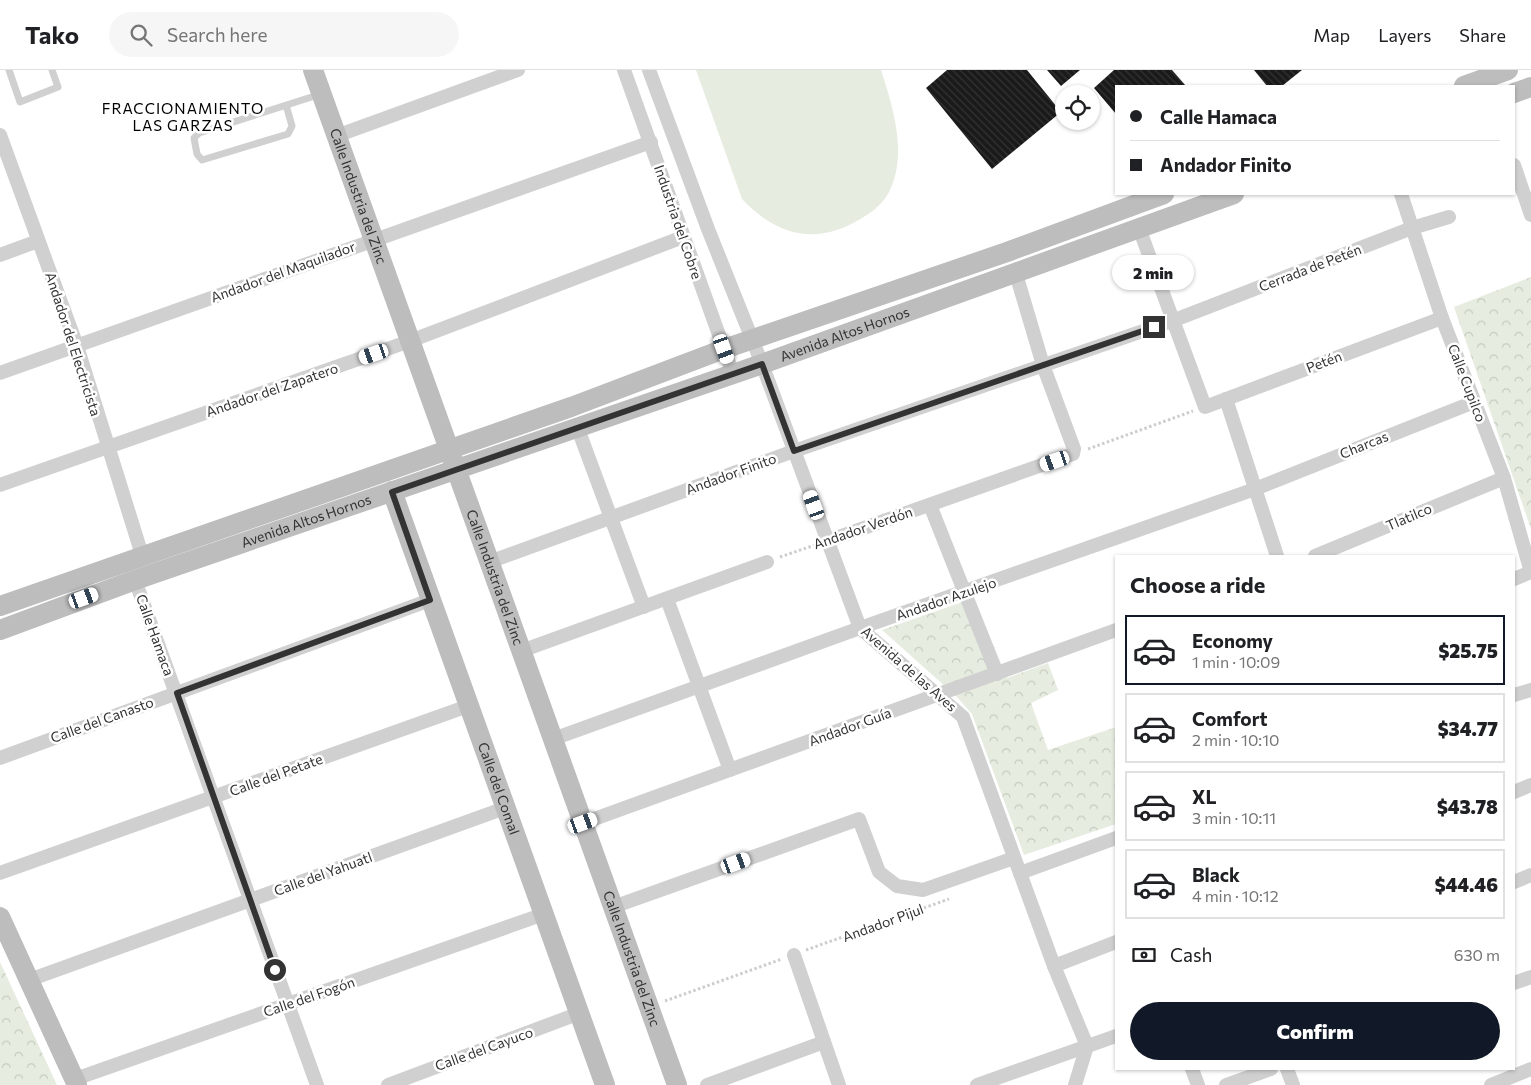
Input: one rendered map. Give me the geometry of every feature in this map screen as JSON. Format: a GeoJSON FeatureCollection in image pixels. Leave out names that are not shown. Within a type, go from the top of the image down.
{"type":"FeatureCollection","features":[{"type":"Feature","properties":{"kind":"street","name":"Calle Industria del Zinc"},"geometry":{"type":"LineString","coordinates":[[313,70],[677,1085]]}},
{"type":"Feature","properties":{"kind":"street"},"geometry":{"type":"LineString","coordinates":[[336,136],[518,70]]}},
{"type":"Feature","properties":{"kind":"street","name":"Industria del Cobre"},"geometry":{"type":"LineString","coordinates":[[624,70],[733,374]]}},
{"type":"Feature","properties":{"kind":"street","name":"Industria del Cobre"},"geometry":{"type":"LineString","coordinates":[[649,70],[751,340],[762,364]]}},
{"type":"Feature","properties":{"kind":"street"},"geometry":{"type":"LineString","coordinates":[[1467,85],[1508,70]]}},
{"type":"Feature","properties":{"kind":"street"},"geometry":{"type":"LineString","coordinates":[[1515,93],[1531,87]]}},
{"type":"Feature","properties":{"kind":"street","name":"Andador del Electricista"},"geometry":{"type":"LineString","coordinates":[[0,135],[77,346],[142,555]]}},
{"type":"Feature","properties":{"kind":"street","name":"Andador del Maquilador"},"geometry":{"type":"LineString","coordinates":[[0,373],[650,142]]}},
{"type":"Feature","properties":{"kind":"street"},"geometry":{"type":"LineString","coordinates":[[1515,168],[1531,215]]}},
{"type":"Feature","properties":{"kind":"street","name":"Avenida Altos Hornos"},"geometry":{"type":"LineString","coordinates":[[0,606],[449,449],[724,349],[1008,252],[1161,195]]}},
{"type":"Feature","properties":{"kind":"street","name":"Avenida Altos Hornos"},"geometry":{"type":"LineString","coordinates":[[0,630],[135,580],[455,469],[578,429],[762,364],[1231,195]]}},
{"type":"Feature","properties":{"kind":"street","name":"Calle Cupilco"},"geometry":{"type":"LineString","coordinates":[[1401,195],[1442,318],[1504,478],[1531,572]]}},
{"type":"Feature","properties":{"kind":"street","name":"Cerrada de Petén"},"geometry":{"type":"LineString","coordinates":[[1172,321],[1412,228],[1449,217]]}},
{"type":"Feature","properties":{"kind":"street"},"geometry":{"type":"LineString","coordinates":[[1139,228],[1205,407]]}},
{"type":"Feature","properties":{"kind":"street","name":"Andador del Zapatero"},"geometry":{"type":"LineString","coordinates":[[0,485],[410,341],[683,237]]}},
{"type":"Feature","properties":{"kind":"street"},"geometry":{"type":"LineString","coordinates":[[0,254],[38,241]]}},
{"type":"Feature","properties":{"kind":"street"},"geometry":{"type":"LineString","coordinates":[[1016,274],[1043,365],[1074,450],[1073,454]]}},
{"type":"Feature","properties":{"kind":"street","name":"Petén"},"geometry":{"type":"LineString","coordinates":[[1205,407],[1442,318]]}},
{"type":"Feature","properties":{"kind":"street","name":"Andador Finito"},"geometry":{"type":"LineString","coordinates":[[489,562],[612,519],[794,451],[1172,321]]}},
{"type":"Feature","properties":{"kind":"street","name":"Avenida de las Aves"},"geometry":{"type":"LineString","coordinates":[[762,364],[860,628],[940,694],[963,717],[1054,966],[1087,1046]]}},
{"type":"Feature","properties":{"kind":"street"},"geometry":{"type":"LineString","coordinates":[[1226,399],[1277,555]]}},
{"type":"Feature","properties":{"kind":"street","name":"Charcas"},"geometry":{"type":"LineString","coordinates":[[1255,489],[1474,402]]}},
{"type":"Feature","properties":{"kind":"street"},"geometry":{"type":"LineString","coordinates":[[578,429],[644,607]]}},
{"type":"Feature","properties":{"kind":"street","name":"Andador Verdón"},"geometry":{"type":"LineString","coordinates":[[827,541],[1073,454]]}},
{"type":"Feature","properties":{"kind":"street"},"geometry":{"type":"LineString","coordinates":[[384,471],[392,492]]}},
{"type":"Feature","properties":{"kind":"street","name":"Tlatilco"},"geometry":{"type":"LineString","coordinates":[[1317,555],[1504,478]]}},
{"type":"Feature","properties":{"kind":"street","name":"Andador Azulejo"},"geometry":{"type":"LineString","coordinates":[[553,740],[860,628],[1255,489]]}},
{"type":"Feature","properties":{"kind":"street","name":"Calle del Comal"},"geometry":{"type":"LineString","coordinates":[[392,492],[605,1085]]}},
{"type":"Feature","properties":{"kind":"street"},"geometry":{"type":"LineString","coordinates":[[930,505],[963,593],[997,674]]}},
{"type":"Feature","properties":{"kind":"street"},"geometry":{"type":"LineString","coordinates":[[521,651],[767,562]]}},
{"type":"Feature","properties":{"kind":"street"},"geometry":{"type":"LineString","coordinates":[[1515,578],[1531,572]]}},
{"type":"Feature","properties":{"kind":"street","name":"Calle Hamaca"},"geometry":{"type":"LineString","coordinates":[[135,580],[316,1085]]}},
{"type":"Feature","properties":{"kind":"street"},"geometry":{"type":"LineString","coordinates":[[667,599],[730,770]]}},
{"type":"Feature","properties":{"kind":"street","name":"Calle del Canasto"},"geometry":{"type":"LineString","coordinates":[[0,758],[430,600]]}},
{"type":"Feature","properties":{"kind":"street","name":"Andador Guía"},"geometry":{"type":"LineString","coordinates":[[583,823],[1115,630]]}},
{"type":"Feature","properties":{"kind":"street"},"geometry":{"type":"LineString","coordinates":[[1515,695],[1531,690]]}},
{"type":"Feature","properties":{"kind":"street","name":"Calle del Petate"},"geometry":{"type":"LineString","coordinates":[[0,873],[468,706]]}},
{"type":"Feature","properties":{"kind":"street"},"geometry":{"type":"LineString","coordinates":[[1515,792],[1531,785]]}},
{"type":"Feature","properties":{"kind":"street","name":"Calle del Yahuatl"},"geometry":{"type":"LineString","coordinates":[[29,980],[505,808]]}},
{"type":"Feature","properties":{"kind":"street"},"geometry":{"type":"LineString","coordinates":[[613,907],[859,819],[879,872],[897,886],[923,890],[1014,858]]}},
{"type":"Feature","properties":{"kind":"street"},"geometry":{"type":"LineString","coordinates":[[1020,873],[1115,838]]}},
{"type":"Feature","properties":{"kind":"street"},"geometry":{"type":"LineString","coordinates":[[1515,882],[1531,875]]}},
{"type":"Feature","properties":{"kind":"street","name":"Calle del Fogón"},"geometry":{"type":"LineString","coordinates":[[76,1082],[288,1004],[544,914]]}},
{"type":"Feature","properties":{"kind":"street"},"geometry":{"type":"LineString","coordinates":[[0,917],[76,1082]]}},
{"type":"Feature","properties":{"kind":"street"},"geometry":{"type":"LineString","coordinates":[[1054,966],[1115,942]]}},
{"type":"Feature","properties":{"kind":"street"},"geometry":{"type":"LineString","coordinates":[[794,955],[839,1085]]}},
{"type":"Feature","properties":{"kind":"street"},"geometry":{"type":"LineString","coordinates":[[1515,983],[1531,977]]}},
{"type":"Feature","properties":{"kind":"street","name":"Calle del Cayuco"},"geometry":{"type":"LineString","coordinates":[[388,1085],[580,1014]]}},
{"type":"Feature","properties":{"kind":"street"},"geometry":{"type":"LineString","coordinates":[[978,1085],[1115,1036]]}},
{"type":"Feature","properties":{"kind":"street"},"geometry":{"type":"LineString","coordinates":[[706,1085],[824,1042]]}},
{"type":"Feature","properties":{"kind":"street"},"geometry":{"type":"LineString","coordinates":[[1075,1085],[1087,1046]]}},
{"type":"Feature","properties":{"kind":"street"},"geometry":{"type":"LineString","coordinates":[[1491,1085],[1531,1069]]}},
{"type":"Feature","properties":{"kind":"street"},"geometry":{"type":"LineString","coordinates":[[1192,1070],[1198,1085]]}},
{"type":"Feature","properties":{"kind":"street"},"geometry":{"type":"LineString","coordinates":[[1226,1085],[1268,1070]]}},
{"type":"Feature","properties":{"kind":"street"},"geometry":{"type":"LineString","coordinates":[[1287,1070],[1293,1085]]}},
{"type":"Feature","properties":{"kind":"lane"},"geometry":{"type":"LineString","coordinates":[[8,70],[20,102],[58,88],[52,70]]}},
{"type":"Feature","properties":{"kind":"lane"},"geometry":{"type":"LineString","coordinates":[[286,105],[292,126],[288,134],[202,160],[197,154],[194,138],[199,133],[286,105],[321,94]]}},
{"type":"Feature","properties":{"kind":"path"},"geometry":{"type":"LineString","coordinates":[[1073,454],[1205,407]]}},
{"type":"Feature","properties":{"kind":"path","name":"Andador Verdón"},"geometry":{"type":"LineString","coordinates":[[767,562],[827,541]]}},
{"type":"Feature","properties":{"kind":"path","name":"Andador Pijul"},"geometry":{"type":"LineString","coordinates":[[649,1007],[950,898]]}},
{"type":"Feature","properties":{"kind":"green space"},"geometry":{"type":"Polygon","coordinates":[[[696,70],[881,70],[894,115],[898,147],[895,178],[883,202],[860,219],[839,229],[824,233],[809,234],[780,228],[754,211],[742,199],[696,70]]]}},
{"type":"Feature","properties":{"kind":"green space"},"geometry":{"type":"Polygon","coordinates":[[[1531,277],[1531,529],[1454,307],[1531,277]]]}},
{"type":"Feature","properties":{"kind":"green space"},"geometry":{"type":"Polygon","coordinates":[[[974,598],[1007,678],[1048,663],[1058,690],[1031,703],[1048,750],[1115,727],[1115,824],[1024,855],[972,714],[956,696],[882,630],[974,598]]]}},
{"type":"Feature","properties":{"kind":"green space"},"geometry":{"type":"Polygon","coordinates":[[[0,962],[57,1085],[0,1085],[0,962]]]}},
{"type":"Feature","properties":{"kind":"building"},"geometry":{"type":"Polygon","coordinates":[[[947,70],[1027,70],[1055,105],[1055,117],[992,169],[926,88],[947,70]]]}},
{"type":"Feature","properties":{"kind":"building"},"geometry":{"type":"Polygon","coordinates":[[[1047,70],[1080,70],[1062,85],[1047,70]]]}},
{"type":"Feature","properties":{"kind":"building"},"geometry":{"type":"Polygon","coordinates":[[[1114,70],[1172,70],[1185,85],[1115,85],[1115,113],[1100,95],[1100,85],[1097,85],[1114,70]]]}},
{"type":"Feature","properties":{"kind":"building"},"geometry":{"type":"Polygon","coordinates":[[[1254,70],[1302,70],[1283,85],[1266,85],[1254,70]]]}},
{"type":"Feature","properties":{"kind":"district","name":"FRACCIONAMIENTO LAS GARZAS"},"geometry":{"type":"Point","coordinates":[183,118]}},
{"type":"Feature","properties":{"kind":"route"},"geometry":{"type":"LineString","coordinates":[[275,970],[177,693],[430,600],[392,492],[762,364],[794,451],[1154,327]]}}]}
